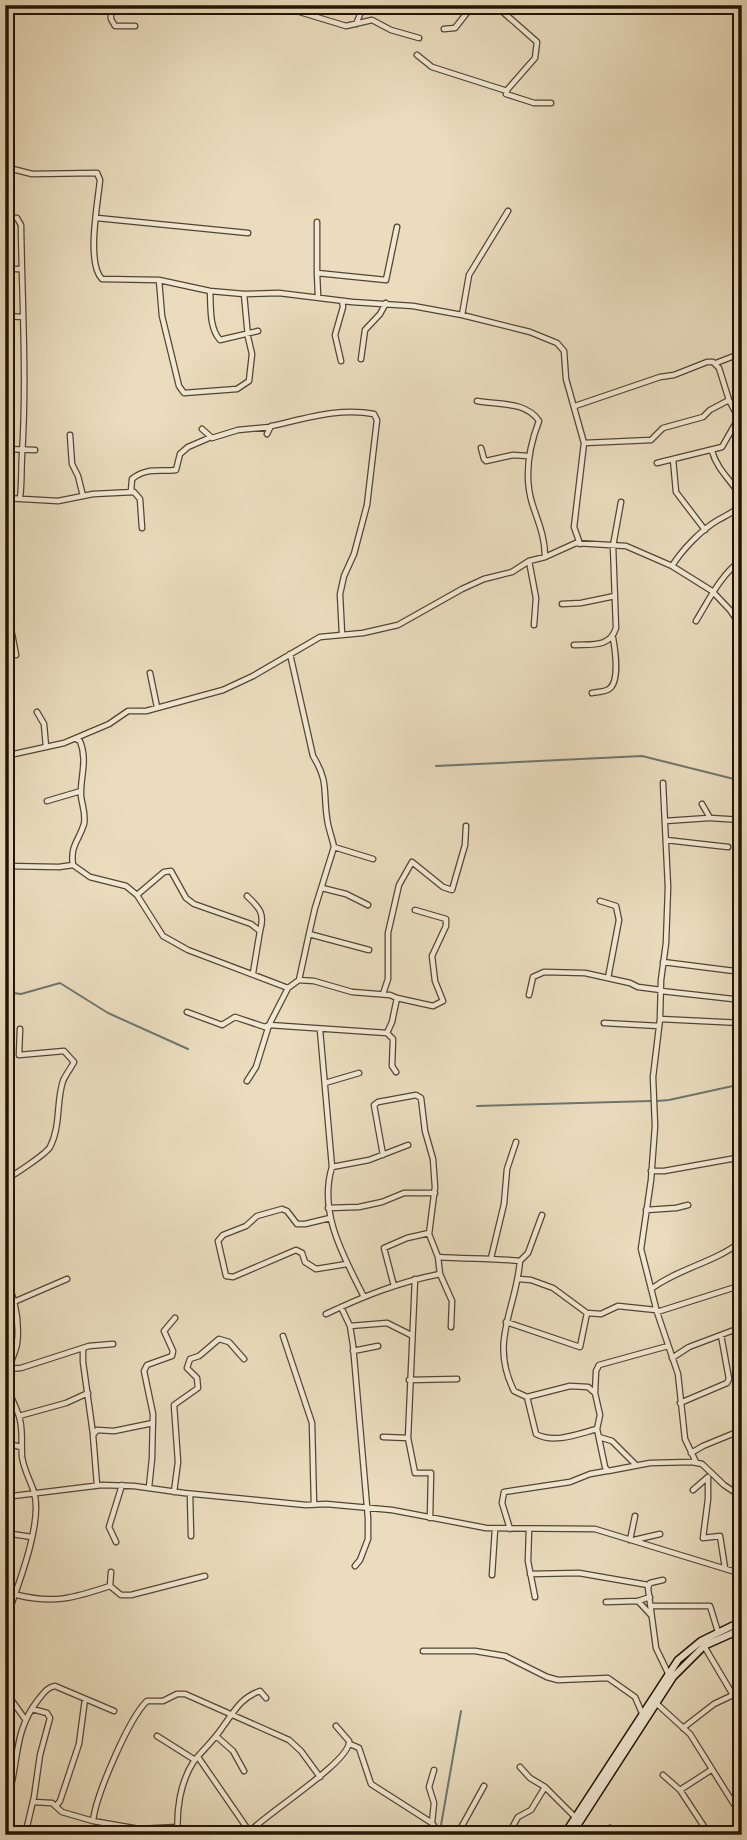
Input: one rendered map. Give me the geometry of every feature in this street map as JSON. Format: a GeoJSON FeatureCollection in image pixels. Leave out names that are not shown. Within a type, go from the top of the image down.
{"type":"FeatureCollection","features":[{"type":"Feature","properties":{"kind":"main road"},"geometry":{"type":"LineString","coordinates":[[571,1835],[584,1809],[668,1673],[688,1650],[742,1621]]}},
{"type":"Feature","properties":{"kind":"main road"},"geometry":{"type":"LineString","coordinates":[[564,1835],[673,1677],[704,1646],[742,1629]]}},
{"type":"Feature","properties":{"kind":"street"},"geometry":{"type":"LineString","coordinates":[[5,10],[13,5]]}},
{"type":"Feature","properties":{"kind":"street"},"geometry":{"type":"LineString","coordinates":[[110,5],[111,19],[115,26],[135,26]]}},
{"type":"Feature","properties":{"kind":"street"},"geometry":{"type":"LineString","coordinates":[[277,5],[346,26],[372,20],[391,30],[419,38]]}},
{"type":"Feature","properties":{"kind":"street"},"geometry":{"type":"LineString","coordinates":[[356,25],[364,5]]}},
{"type":"Feature","properties":{"kind":"street"},"geometry":{"type":"LineString","coordinates":[[444,29],[456,28],[473,5]]}},
{"type":"Feature","properties":{"kind":"street"},"geometry":{"type":"LineString","coordinates":[[495,5],[538,44],[535,58],[507,91]]}},
{"type":"Feature","properties":{"kind":"street"},"geometry":{"type":"LineString","coordinates":[[417,55],[432,67],[507,91],[513,97],[534,103],[551,103]]}},
{"type":"Feature","properties":{"kind":"street"},"geometry":{"type":"LineString","coordinates":[[5,167],[32,174],[97,173],[100,180],[94,244],[98,275],[109,279],[159,280],[210,291],[279,293],[342,301],[386,303],[462,315],[530,332],[557,343],[564,351],[566,379],[584,443],[574,527],[580,544]]}},
{"type":"Feature","properties":{"kind":"street"},"geometry":{"type":"LineString","coordinates":[[462,315],[472,269],[508,211]]}},
{"type":"Feature","properties":{"kind":"street"},"geometry":{"type":"LineString","coordinates":[[5,217],[17,218],[21,225],[25,376],[20,498]]}},
{"type":"Feature","properties":{"kind":"street"},"geometry":{"type":"LineString","coordinates":[[97,218],[248,233]]}},
{"type":"Feature","properties":{"kind":"street"},"geometry":{"type":"LineString","coordinates":[[317,222],[318,296]]}},
{"type":"Feature","properties":{"kind":"street"},"geometry":{"type":"LineString","coordinates":[[317,273],[386,281],[397,227]]}},
{"type":"Feature","properties":{"kind":"street"},"geometry":{"type":"LineString","coordinates":[[5,269],[22,269]]}},
{"type":"Feature","properties":{"kind":"street"},"geometry":{"type":"LineString","coordinates":[[159,280],[162,316],[179,386],[184,393],[237,388],[249,381],[253,354],[247,332],[244,294]]}},
{"type":"Feature","properties":{"kind":"street"},"geometry":{"type":"LineString","coordinates":[[210,291],[211,318],[216,336],[220,340],[258,331]]}},
{"type":"Feature","properties":{"kind":"street"},"geometry":{"type":"LineString","coordinates":[[341,361],[335,335],[343,307],[342,301]]}},
{"type":"Feature","properties":{"kind":"street"},"geometry":{"type":"LineString","coordinates":[[361,359],[365,330],[386,303]]}},
{"type":"Feature","properties":{"kind":"street"},"geometry":{"type":"LineString","coordinates":[[5,316],[23,317]]}},
{"type":"Feature","properties":{"kind":"street"},"geometry":{"type":"LineString","coordinates":[[575,406],[707,362],[716,363],[742,352]]}},
{"type":"Feature","properties":{"kind":"street"},"geometry":{"type":"LineString","coordinates":[[716,363],[729,400],[742,425]]}},
{"type":"Feature","properties":{"kind":"street"},"geometry":{"type":"LineString","coordinates":[[584,443],[651,440],[663,428],[703,417],[729,400]]}},
{"type":"Feature","properties":{"kind":"street"},"geometry":{"type":"LineString","coordinates":[[477,401],[512,405],[535,416],[539,421],[528,456],[531,496],[542,528],[545,557]]}},
{"type":"Feature","properties":{"kind":"street"},"geometry":{"type":"LineString","coordinates":[[131,492],[132,479],[138,474],[154,470],[176,470],[180,454],[188,447],[209,438],[238,430],[342,412],[374,414],[377,420],[367,505],[340,594],[342,635]]}},
{"type":"Feature","properties":{"kind":"street"},"geometry":{"type":"LineString","coordinates":[[657,463],[722,447],[738,418]]}},
{"type":"Feature","properties":{"kind":"street"},"geometry":{"type":"LineString","coordinates":[[267,434],[271,426]]}},
{"type":"Feature","properties":{"kind":"street"},"geometry":{"type":"LineString","coordinates":[[202,429],[209,438]]}},
{"type":"Feature","properties":{"kind":"street"},"geometry":{"type":"LineString","coordinates":[[70,435],[72,464],[83,496]]}},
{"type":"Feature","properties":{"kind":"street"},"geometry":{"type":"LineString","coordinates":[[481,448],[486,461],[513,455],[528,456]]}},
{"type":"Feature","properties":{"kind":"street"},"geometry":{"type":"LineString","coordinates":[[5,449],[35,450]]}},
{"type":"Feature","properties":{"kind":"street"},"geometry":{"type":"LineString","coordinates":[[712,451],[716,466],[731,481],[742,498]]}},
{"type":"Feature","properties":{"kind":"street"},"geometry":{"type":"LineString","coordinates":[[673,459],[676,492],[705,530]]}},
{"type":"Feature","properties":{"kind":"street"},"geometry":{"type":"LineString","coordinates":[[5,498],[58,501],[131,492],[140,499],[142,528]]}},
{"type":"Feature","properties":{"kind":"street"},"geometry":{"type":"LineString","coordinates":[[592,693],[608,690],[613,686],[617,662],[613,637],[616,628],[613,546],[621,502]]}},
{"type":"Feature","properties":{"kind":"street"},"geometry":{"type":"LineString","coordinates":[[672,566],[705,530],[742,504]]}},
{"type":"Feature","properties":{"kind":"street"},"geometry":{"type":"LineString","coordinates":[[5,756],[75,739],[109,724],[128,711],[146,711],[223,690],[320,637],[363,634],[398,625],[462,589],[484,579],[512,572],[529,561],[576,543],[626,546],[672,566],[712,590],[741,626]]}},
{"type":"Feature","properties":{"kind":"street"},"geometry":{"type":"LineString","coordinates":[[696,621],[712,590],[742,559]]}},
{"type":"Feature","properties":{"kind":"street"},"geometry":{"type":"LineString","coordinates":[[529,561],[536,598],[534,625]]}},
{"type":"Feature","properties":{"kind":"street"},"geometry":{"type":"LineString","coordinates":[[562,604],[615,596]]}},
{"type":"Feature","properties":{"kind":"street"},"geometry":{"type":"LineString","coordinates":[[5,621],[15,647],[16,655],[10,655]]}},
{"type":"Feature","properties":{"kind":"street"},"geometry":{"type":"LineString","coordinates":[[574,645],[607,642],[613,637]]}},
{"type":"Feature","properties":{"kind":"street"},"geometry":{"type":"LineString","coordinates":[[290,654],[313,757],[322,771],[326,787],[326,817],[334,847],[315,908],[299,980]]}},
{"type":"Feature","properties":{"kind":"street"},"geometry":{"type":"LineString","coordinates":[[150,673],[157,707]]}},
{"type":"Feature","properties":{"kind":"street"},"geometry":{"type":"LineString","coordinates":[[37,712],[44,724],[46,747]]}},
{"type":"Feature","properties":{"kind":"street"},"geometry":{"type":"LineString","coordinates":[[73,865],[72,849],[85,820],[81,790],[84,772],[82,749],[80,741],[75,739]]}},
{"type":"Feature","properties":{"kind":"street"},"geometry":{"type":"LineString","coordinates":[[663,783],[668,887],[660,1019],[653,1077],[655,1126],[641,1249],[679,1380],[685,1439],[693,1458],[702,1464],[709,1475],[742,1497]]}},
{"type":"Feature","properties":{"kind":"street"},"geometry":{"type":"LineString","coordinates":[[47,801],[81,790]]}},
{"type":"Feature","properties":{"kind":"street"},"geometry":{"type":"LineString","coordinates":[[702,804],[710,818]]}},
{"type":"Feature","properties":{"kind":"street"},"geometry":{"type":"LineString","coordinates":[[665,821],[710,818],[742,820]]}},
{"type":"Feature","properties":{"kind":"street"},"geometry":{"type":"LineString","coordinates":[[383,994],[388,979],[388,933],[404,874],[412,862],[443,887],[452,890],[465,845],[466,825]]}},
{"type":"Feature","properties":{"kind":"street"},"geometry":{"type":"LineString","coordinates":[[666,840],[727,847]]}},
{"type":"Feature","properties":{"kind":"street"},"geometry":{"type":"LineString","coordinates":[[334,847],[373,859]]}},
{"type":"Feature","properties":{"kind":"street"},"geometry":{"type":"LineString","coordinates":[[5,866],[73,865],[90,877],[126,886],[137,895],[163,936],[188,950],[288,988]]}},
{"type":"Feature","properties":{"kind":"street"},"geometry":{"type":"LineString","coordinates":[[137,895],[164,872],[171,871],[186,898],[194,904],[251,924],[260,931]]}},
{"type":"Feature","properties":{"kind":"street"},"geometry":{"type":"LineString","coordinates":[[322,888],[346,894],[368,905]]}},
{"type":"Feature","properties":{"kind":"street"},"geometry":{"type":"LineString","coordinates":[[247,897],[261,909],[263,920],[253,974]]}},
{"type":"Feature","properties":{"kind":"street"},"geometry":{"type":"LineString","coordinates":[[600,901],[616,906],[619,920],[608,978]]}},
{"type":"Feature","properties":{"kind":"street"},"geometry":{"type":"LineString","coordinates":[[247,1081],[256,1067],[269,1025],[288,988],[299,980],[314,981],[352,992],[383,994],[423,1005],[438,1005],[443,1002],[435,981],[432,956],[446,926],[446,919],[415,910]]}},
{"type":"Feature","properties":{"kind":"street"},"geometry":{"type":"LineString","coordinates":[[309,934],[369,950]]}},
{"type":"Feature","properties":{"kind":"street"},"geometry":{"type":"LineString","coordinates":[[663,962],[742,972]]}},
{"type":"Feature","properties":{"kind":"street"},"geometry":{"type":"LineString","coordinates":[[529,995],[533,977],[539,972],[584,973],[638,987],[742,1000]]}},
{"type":"Feature","properties":{"kind":"street"},"geometry":{"type":"LineString","coordinates":[[387,1033],[397,998]]}},
{"type":"Feature","properties":{"kind":"street"},"geometry":{"type":"LineString","coordinates":[[187,1012],[222,1025],[235,1017],[265,1027],[269,1025],[387,1033],[393,1039],[392,1066],[396,1072]]}},
{"type":"Feature","properties":{"kind":"street"},"geometry":{"type":"LineString","coordinates":[[660,1019],[742,1023]]}},
{"type":"Feature","properties":{"kind":"street"},"geometry":{"type":"LineString","coordinates":[[604,1023],[659,1026]]}},
{"type":"Feature","properties":{"kind":"street"},"geometry":{"type":"LineString","coordinates":[[5,1180],[43,1155],[50,1147],[59,1115],[64,1079],[74,1062],[64,1051],[19,1055],[20,1029]]}},
{"type":"Feature","properties":{"kind":"street"},"geometry":{"type":"LineString","coordinates":[[320,1030],[332,1167],[327,1186],[328,1208],[347,1264],[364,1297]]}},
{"type":"Feature","properties":{"kind":"street"},"geometry":{"type":"LineString","coordinates":[[326,1083],[359,1073]]}},
{"type":"Feature","properties":{"kind":"street"},"geometry":{"type":"LineString","coordinates":[[383,1155],[374,1105],[416,1095],[421,1098],[425,1131],[433,1159],[435,1193],[429,1233],[438,1257],[440,1274],[452,1301],[451,1327]]}},
{"type":"Feature","properties":{"kind":"street"},"geometry":{"type":"LineString","coordinates":[[491,1258],[504,1204],[507,1169],[516,1142]]}},
{"type":"Feature","properties":{"kind":"street"},"geometry":{"type":"LineString","coordinates":[[332,1167],[361,1162],[408,1145]]}},
{"type":"Feature","properties":{"kind":"street"},"geometry":{"type":"LineString","coordinates":[[651,1171],[742,1157]]}},
{"type":"Feature","properties":{"kind":"street"},"geometry":{"type":"LineString","coordinates":[[328,1208],[359,1207],[404,1193],[435,1193]]}},
{"type":"Feature","properties":{"kind":"street"},"geometry":{"type":"LineString","coordinates":[[646,1210],[684,1208],[688,1205]]}},
{"type":"Feature","properties":{"kind":"street"},"geometry":{"type":"LineString","coordinates":[[330,1217],[297,1224],[287,1210],[282,1209],[257,1216],[253,1222],[223,1235],[218,1241],[226,1276],[233,1278],[296,1250],[302,1253],[305,1262],[316,1269],[347,1264]]}},
{"type":"Feature","properties":{"kind":"street"},"geometry":{"type":"LineString","coordinates":[[542,1215],[528,1253],[520,1261],[519,1279],[506,1322],[503,1344],[507,1376],[513,1391],[527,1397],[570,1386],[588,1387],[595,1393]]}},
{"type":"Feature","properties":{"kind":"street"},"geometry":{"type":"LineString","coordinates":[[394,1286],[384,1248],[407,1238],[429,1233]]}},
{"type":"Feature","properties":{"kind":"street"},"geometry":{"type":"LineString","coordinates":[[651,1289],[670,1276],[712,1259],[742,1241]]}},
{"type":"Feature","properties":{"kind":"street"},"geometry":{"type":"LineString","coordinates":[[438,1257],[520,1261]]}},
{"type":"Feature","properties":{"kind":"street"},"geometry":{"type":"LineString","coordinates":[[326,1314],[394,1286],[440,1274]]}},
{"type":"Feature","properties":{"kind":"street"},"geometry":{"type":"LineString","coordinates":[[5,1276],[16,1301],[17,1344],[7,1369],[7,1381],[19,1416],[28,1479],[34,1493],[35,1519],[17,1595],[7,1610],[5,1637]]}},
{"type":"Feature","properties":{"kind":"street"},"geometry":{"type":"LineString","coordinates":[[16,1301],[66,1279]]}},
{"type":"Feature","properties":{"kind":"street"},"geometry":{"type":"LineString","coordinates":[[415,1279],[408,1438],[415,1472],[431,1472],[430,1518]]}},
{"type":"Feature","properties":{"kind":"street"},"geometry":{"type":"LineString","coordinates":[[519,1279],[531,1280],[553,1288],[587,1313],[601,1314],[618,1306],[657,1311],[742,1284]]}},
{"type":"Feature","properties":{"kind":"street"},"geometry":{"type":"LineString","coordinates":[[341,1307],[349,1326],[353,1351],[368,1509],[368,1539],[355,1566]]}},
{"type":"Feature","properties":{"kind":"street"},"geometry":{"type":"LineString","coordinates":[[506,1322],[580,1347],[587,1313]]}},
{"type":"Feature","properties":{"kind":"street"},"geometry":{"type":"LineString","coordinates":[[149,1488],[153,1423],[151,1398],[144,1371],[147,1365],[172,1356],[173,1351],[164,1331],[175,1318]]}},
{"type":"Feature","properties":{"kind":"street"},"geometry":{"type":"LineString","coordinates":[[5,1321],[16,1321]]}},
{"type":"Feature","properties":{"kind":"street"},"geometry":{"type":"LineString","coordinates":[[349,1326],[387,1323],[412,1335]]}},
{"type":"Feature","properties":{"kind":"street"},"geometry":{"type":"LineString","coordinates":[[672,1358],[689,1347],[742,1327]]}},
{"type":"Feature","properties":{"kind":"street"},"geometry":{"type":"LineString","coordinates":[[680,1403],[727,1383],[729,1379],[722,1335]]}},
{"type":"Feature","properties":{"kind":"street"},"geometry":{"type":"LineString","coordinates":[[283,1336],[312,1423],[314,1505]]}},
{"type":"Feature","properties":{"kind":"street"},"geometry":{"type":"LineString","coordinates":[[174,1492],[178,1462],[174,1405],[198,1388],[197,1378],[187,1368],[190,1359],[199,1356],[219,1339],[229,1342],[244,1359]]}},
{"type":"Feature","properties":{"kind":"street"},"geometry":{"type":"LineString","coordinates":[[7,1369],[34,1365],[83,1348],[113,1344]]}},
{"type":"Feature","properties":{"kind":"street"},"geometry":{"type":"LineString","coordinates":[[353,1351],[378,1346]]}},
{"type":"Feature","properties":{"kind":"street"},"geometry":{"type":"LineString","coordinates":[[608,1471],[597,1429],[600,1415],[595,1393],[596,1371],[599,1365],[668,1346]]}},
{"type":"Feature","properties":{"kind":"street"},"geometry":{"type":"LineString","coordinates":[[83,1348],[97,1485]]}},
{"type":"Feature","properties":{"kind":"street"},"geometry":{"type":"LineString","coordinates":[[409,1380],[457,1379]]}},
{"type":"Feature","properties":{"kind":"street"},"geometry":{"type":"LineString","coordinates":[[19,1416],[66,1403],[89,1393]]}},
{"type":"Feature","properties":{"kind":"street"},"geometry":{"type":"LineString","coordinates":[[527,1397],[536,1434],[545,1439],[567,1437],[597,1429]]}},
{"type":"Feature","properties":{"kind":"street"},"geometry":{"type":"LineString","coordinates":[[93,1435],[97,1430],[114,1431],[153,1423]]}},
{"type":"Feature","properties":{"kind":"street"},"geometry":{"type":"LineString","coordinates":[[510,1529],[502,1503],[504,1492],[570,1482],[590,1474],[623,1470],[636,1465],[693,1458],[703,1446],[742,1430]]}},
{"type":"Feature","properties":{"kind":"street"},"geometry":{"type":"LineString","coordinates":[[598,1436],[612,1441],[636,1465]]}},
{"type":"Feature","properties":{"kind":"street"},"geometry":{"type":"LineString","coordinates":[[383,1437],[408,1438]]}},
{"type":"Feature","properties":{"kind":"street"},"geometry":{"type":"LineString","coordinates":[[5,1443],[22,1447]]}},
{"type":"Feature","properties":{"kind":"street"},"geometry":{"type":"LineString","coordinates":[[693,1490],[709,1475]]}},
{"type":"Feature","properties":{"kind":"street"},"geometry":{"type":"LineString","coordinates":[[709,1475],[703,1538],[720,1536],[725,1568]]}},
{"type":"Feature","properties":{"kind":"street"},"geometry":{"type":"LineString","coordinates":[[5,1497],[97,1485],[122,1485],[191,1494],[392,1510],[470,1527],[594,1529],[742,1574]]}},
{"type":"Feature","properties":{"kind":"street"},"geometry":{"type":"LineString","coordinates":[[116,1542],[109,1527],[122,1485]]}},
{"type":"Feature","properties":{"kind":"street"},"geometry":{"type":"LineString","coordinates":[[191,1494],[191,1536]]}},
{"type":"Feature","properties":{"kind":"street"},"geometry":{"type":"LineString","coordinates":[[632,1540],[635,1516]]}},
{"type":"Feature","properties":{"kind":"street"},"geometry":{"type":"LineString","coordinates":[[492,1575],[495,1529]]}},
{"type":"Feature","properties":{"kind":"street"},"geometry":{"type":"LineString","coordinates":[[529,1529],[528,1561],[535,1597]]}},
{"type":"Feature","properties":{"kind":"street"},"geometry":{"type":"LineString","coordinates":[[5,1533],[32,1537]]}},
{"type":"Feature","properties":{"kind":"street"},"geometry":{"type":"LineString","coordinates":[[632,1540],[660,1534]]}},
{"type":"Feature","properties":{"kind":"street"},"geometry":{"type":"LineString","coordinates":[[110,1586],[111,1572]]}},
{"type":"Feature","properties":{"kind":"street"},"geometry":{"type":"LineString","coordinates":[[530,1574],[579,1573],[648,1585],[663,1580]]}},
{"type":"Feature","properties":{"kind":"street"},"geometry":{"type":"LineString","coordinates":[[110,1586],[121,1595],[131,1595],[205,1576]]}},
{"type":"Feature","properties":{"kind":"street"},"geometry":{"type":"LineString","coordinates":[[648,1585],[656,1648],[668,1673]]}},
{"type":"Feature","properties":{"kind":"street"},"geometry":{"type":"LineString","coordinates":[[17,1595],[54,1601],[110,1586]]}},
{"type":"Feature","properties":{"kind":"street"},"geometry":{"type":"LineString","coordinates":[[606,1602],[638,1601],[650,1597]]}},
{"type":"Feature","properties":{"kind":"street"},"geometry":{"type":"LineString","coordinates":[[638,1601],[652,1616]]}},
{"type":"Feature","properties":{"kind":"street"},"geometry":{"type":"LineString","coordinates":[[652,1606],[710,1606],[718,1632]]}},
{"type":"Feature","properties":{"kind":"street"},"geometry":{"type":"LineString","coordinates":[[704,1646],[733,1695],[742,1704]]}},
{"type":"Feature","properties":{"kind":"street"},"geometry":{"type":"LineString","coordinates":[[423,1651],[475,1651],[505,1656],[547,1677],[558,1679],[608,1678],[635,1697],[642,1713]]}},
{"type":"Feature","properties":{"kind":"street"},"geometry":{"type":"LineString","coordinates":[[5,1807],[19,1735],[25,1719],[52,1686],[114,1711]]}},
{"type":"Feature","properties":{"kind":"street"},"geometry":{"type":"LineString","coordinates":[[5,1691],[25,1719]]}},
{"type":"Feature","properties":{"kind":"street"},"geometry":{"type":"LineString","coordinates":[[177,1835],[183,1789],[197,1758],[247,1696],[260,1691],[266,1698]]}},
{"type":"Feature","properties":{"kind":"street"},"geometry":{"type":"LineString","coordinates":[[93,1821],[96,1805],[123,1737],[145,1702],[163,1701],[177,1694],[185,1694],[289,1740],[301,1751],[320,1777]]}},
{"type":"Feature","properties":{"kind":"street"},"geometry":{"type":"LineString","coordinates":[[682,1728],[714,1704],[733,1695]]}},
{"type":"Feature","properties":{"kind":"street"},"geometry":{"type":"LineString","coordinates":[[56,1805],[60,1801],[79,1744],[85,1699]]}},
{"type":"Feature","properties":{"kind":"street"},"geometry":{"type":"LineString","coordinates":[[656,1703],[698,1745],[742,1817]]}},
{"type":"Feature","properties":{"kind":"street"},"geometry":{"type":"LineString","coordinates":[[25,1835],[50,1718],[47,1713],[32,1709]]}},
{"type":"Feature","properties":{"kind":"street"},"geometry":{"type":"LineString","coordinates":[[336,1727],[350,1744],[359,1748],[371,1784],[432,1823],[440,1835]]}},
{"type":"Feature","properties":{"kind":"street"},"geometry":{"type":"LineString","coordinates":[[157,1736],[197,1758],[248,1833],[320,1777],[350,1744]]}},
{"type":"Feature","properties":{"kind":"street"},"geometry":{"type":"LineString","coordinates":[[216,1736],[233,1751],[244,1771]]}},
{"type":"Feature","properties":{"kind":"street"},"geometry":{"type":"LineString","coordinates":[[520,1767],[575,1817]]}},
{"type":"Feature","properties":{"kind":"street"},"geometry":{"type":"LineString","coordinates":[[432,1823],[433,1803],[429,1787],[434,1770]]}},
{"type":"Feature","properties":{"kind":"street"},"geometry":{"type":"LineString","coordinates":[[680,1790],[711,1770]]}},
{"type":"Feature","properties":{"kind":"street"},"geometry":{"type":"LineString","coordinates":[[663,1775],[680,1790],[705,1828]]}},
{"type":"Feature","properties":{"kind":"street"},"geometry":{"type":"LineString","coordinates":[[457,1835],[484,1786]]}},
{"type":"Feature","properties":{"kind":"street"},"geometry":{"type":"LineString","coordinates":[[509,1835],[518,1817],[531,1810],[545,1787]]}},
{"type":"Feature","properties":{"kind":"street"},"geometry":{"type":"LineString","coordinates":[[33,1802],[56,1805],[62,1812],[93,1821],[139,1829],[177,1827]]}},
{"type":"Feature","properties":{"kind":"street"},"geometry":{"type":"LineString","coordinates":[[610,1828],[615,1835]]}},
{"type":"Feature","properties":{"kind":"waterway"},"geometry":{"type":"LineString","coordinates":[[436,766],[642,756],[742,781]]}},
{"type":"Feature","properties":{"kind":"waterway"},"geometry":{"type":"LineString","coordinates":[[5,992],[21,994],[60,983],[108,1013],[188,1049]]}},
{"type":"Feature","properties":{"kind":"waterway"},"geometry":{"type":"LineString","coordinates":[[657,1101],[742,1084]]}},
{"type":"Feature","properties":{"kind":"waterway"},"geometry":{"type":"LineString","coordinates":[[477,1106],[651,1101]]}},
{"type":"Feature","properties":{"kind":"waterway"},"geometry":{"type":"LineString","coordinates":[[440,1831],[461,1711]]}}]}
